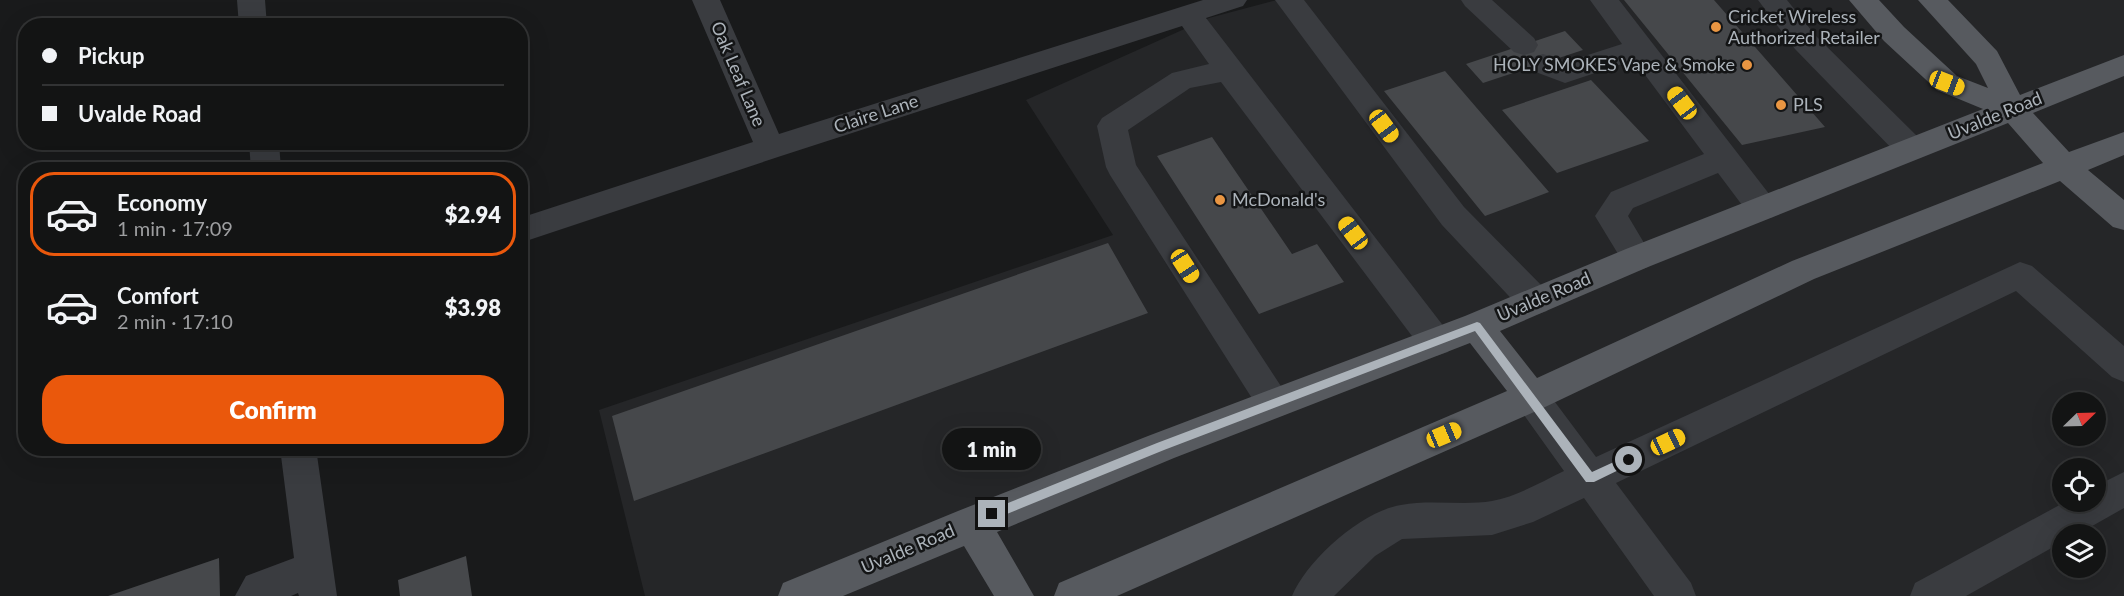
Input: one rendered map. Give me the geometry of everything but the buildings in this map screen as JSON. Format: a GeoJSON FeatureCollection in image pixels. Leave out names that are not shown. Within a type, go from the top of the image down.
{"type":"FeatureCollection","features":[{"type":"Feature","properties":{"kind":"main road"},"geometry":{"type":"LineString","coordinates":[[1863,0],[1894,34],[1947,83],[2013,109]]}},
{"type":"Feature","properties":{"kind":"main road"},"geometry":{"type":"LineString","coordinates":[[1932,0],[1987,58],[2013,109],[2065,168],[2124,218]]}},
{"type":"Feature","properties":{"kind":"main road","name":"Uvalde Road"},"geometry":{"type":"LineString","coordinates":[[797,596],[971,523],[1274,403],[1477,326],[1637,258],[2124,65]]}},
{"type":"Feature","properties":{"kind":"main road"},"geometry":{"type":"LineString","coordinates":[[1072,596],[1531,397],[1803,270],[2124,143]]}},
{"type":"Feature","properties":{"kind":"main road"},"geometry":{"type":"LineString","coordinates":[[1477,326],[1531,397]]}},
{"type":"Feature","properties":{"kind":"main road"},"geometry":{"type":"LineString","coordinates":[[971,523],[1015,596]]}},
{"type":"Feature","properties":{"kind":"street"},"geometry":{"type":"LineString","coordinates":[[251,0],[252,18]]}},
{"type":"Feature","properties":{"kind":"street","name":"Oak Leaf Lane"},"geometry":{"type":"LineString","coordinates":[[706,0],[770,148]]}},
{"type":"Feature","properties":{"kind":"street","name":"Claire Lane"},"geometry":{"type":"LineString","coordinates":[[528,228],[770,148],[1151,11],[1188,14],[1233,0]]}},
{"type":"Feature","properties":{"kind":"street"},"geometry":{"type":"LineString","coordinates":[[1289,0],[1453,216],[1535,301]]}},
{"type":"Feature","properties":{"kind":"street"},"geometry":{"type":"LineString","coordinates":[[1475,0],[1534,54],[1565,73],[1640,48]]}},
{"type":"Feature","properties":{"kind":"street"},"geometry":{"type":"LineString","coordinates":[[1604,0],[1762,208]]}},
{"type":"Feature","properties":{"kind":"street"},"geometry":{"type":"LineString","coordinates":[[1772,0],[1805,42],[1911,149]]}},
{"type":"Feature","properties":{"kind":"street"},"geometry":{"type":"LineString","coordinates":[[1188,14],[1228,70],[1436,342]]}},
{"type":"Feature","properties":{"kind":"street"},"geometry":{"type":"LineString","coordinates":[[1228,70],[1182,80],[1112,126],[1121,167],[1274,403]]}},
{"type":"Feature","properties":{"kind":"street"},"geometry":{"type":"LineString","coordinates":[[1637,258],[1611,216],[1622,200],[1724,158]]}},
{"type":"Feature","properties":{"kind":"street"},"geometry":{"type":"LineString","coordinates":[[1311,596],[1322,581],[1362,543],[1382,530],[1400,522],[1492,518],[1521,510],[2020,275],[2124,367]]}},
{"type":"Feature","properties":{"kind":"street"},"geometry":{"type":"LineString","coordinates":[[1531,397],[1677,596]]}},
{"type":"Feature","properties":{"kind":"street"},"geometry":{"type":"LineString","coordinates":[[254,596],[260,589],[316,582],[299,456]]}},
{"type":"Feature","properties":{"kind":"street"},"geometry":{"type":"LineString","coordinates":[[1929,596],[2124,489]]}},
{"type":"Feature","properties":{"kind":"shaded area"},"geometry":{"type":"Polygon","coordinates":[[[1277,0],[2124,0],[2124,596],[645,596],[599,410],[1113,235],[1026,100],[1209,18],[1277,0]]]}},
{"type":"Feature","properties":{"kind":"place","name":"Cricket Wireless Authorized Retailer"},"geometry":{"type":"Point","coordinates":[1716,27]}},
{"type":"Feature","properties":{"kind":"place","name":"HOLY SMOKES Vape & Smoke"},"geometry":{"type":"Point","coordinates":[1747,65]}},
{"type":"Feature","properties":{"kind":"place","name":"PLS"},"geometry":{"type":"Point","coordinates":[1781,105]}},
{"type":"Feature","properties":{"kind":"place","name":"McDonald's"},"geometry":{"type":"Point","coordinates":[1220,200]}},
{"type":"Feature","properties":{"kind":"route"},"geometry":{"type":"LineString","coordinates":[[992,514],[1477,326],[1590,478],[1629,460]]}}]}
